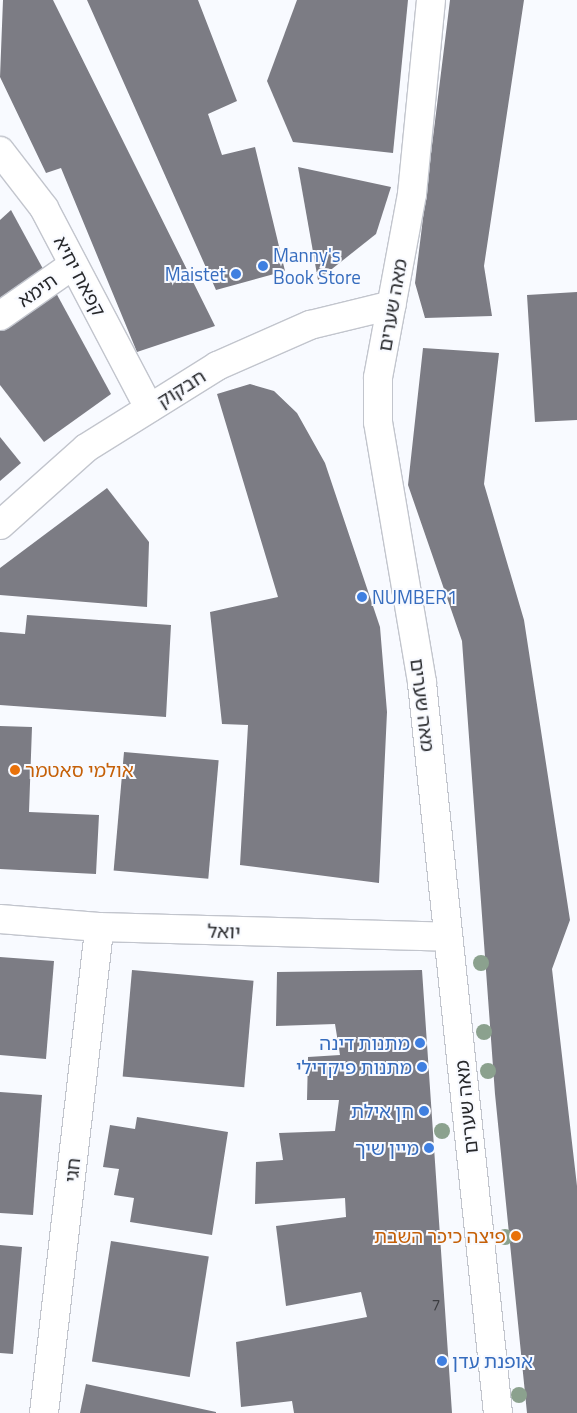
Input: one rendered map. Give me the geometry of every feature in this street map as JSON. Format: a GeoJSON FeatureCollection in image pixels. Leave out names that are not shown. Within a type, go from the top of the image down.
{"type":"FeatureCollection","features":[{"type":"Feature","properties":{"kind":"street","name":"מאה שערים"},"geometry":{"type":"LineString","coordinates":[[431,0],[412,194],[378,378],[378,422],[422,683],[498,1413]]}},
{"type":"Feature","properties":{"kind":"street","name":"קפאח יחיא"},"geometry":{"type":"LineString","coordinates":[[0,151],[44,208],[149,408]]}},
{"type":"Feature","properties":{"kind":"street","name":"תימא"},"geometry":{"type":"LineString","coordinates":[[0,316],[73,265]]}},
{"type":"Feature","properties":{"kind":"street","name":"חבקוק"},"geometry":{"type":"LineString","coordinates":[[0,525],[86,448],[217,366],[310,325],[392,305]]}},
{"type":"Feature","properties":{"kind":"street","name":"יואל"},"geometry":{"type":"LineString","coordinates":[[0,919],[99,927],[448,937]]}},
{"type":"Feature","properties":{"kind":"street","name":"חגי"},"geometry":{"type":"LineString","coordinates":[[44,1413],[99,927]]}},
{"type":"Feature","properties":{"kind":"building"},"geometry":{"type":"Polygon","coordinates":[[[3,0],[53,0],[215,326],[137,352],[61,168],[46,173],[0,77],[3,0]]]}},
{"type":"Feature","properties":{"kind":"building"},"geometry":{"type":"Polygon","coordinates":[[[87,0],[198,0],[237,101],[208,114],[222,155],[255,147],[285,271],[216,290],[87,0]]]}},
{"type":"Feature","properties":{"kind":"building"},"geometry":{"type":"Polygon","coordinates":[[[297,0],[408,0],[393,153],[293,142],[267,81],[297,0]]]}},
{"type":"Feature","properties":{"kind":"building"},"geometry":{"type":"Polygon","coordinates":[[[450,0],[524,0],[484,266],[492,316],[425,318],[415,283],[450,0]]]}},
{"type":"Feature","properties":{"kind":"building"},"geometry":{"type":"Polygon","coordinates":[[[298,167],[391,187],[376,234],[318,280],[298,167]]]}},
{"type":"Feature","properties":{"kind":"building"},"geometry":{"type":"Polygon","coordinates":[[[11,210],[111,394],[44,442],[0,385],[0,220],[11,210]]]}},
{"type":"Feature","properties":{"kind":"building"},"geometry":{"type":"Polygon","coordinates":[[[577,292],[577,420],[535,422],[527,295],[577,292]]]}},
{"type":"Feature","properties":{"kind":"building"},"geometry":{"type":"Polygon","coordinates":[[[423,348],[499,353],[484,484],[524,620],[570,920],[552,969],[577,1186],[577,1413],[527,1413],[495,1094],[462,641],[408,485],[423,348]]]}},
{"type":"Feature","properties":{"kind":"building"},"geometry":{"type":"Polygon","coordinates":[[[250,384],[274,391],[297,413],[325,463],[380,627],[387,712],[379,883],[240,865],[248,725],[222,724],[210,612],[278,597],[217,394],[250,384]]]}},
{"type":"Feature","properties":{"kind":"building"},"geometry":{"type":"Polygon","coordinates":[[[0,437],[21,463],[0,481],[0,437]]]}},
{"type":"Feature","properties":{"kind":"building"},"geometry":{"type":"Polygon","coordinates":[[[107,488],[149,542],[147,607],[0,595],[0,568],[107,488]]]}},
{"type":"Feature","properties":{"kind":"building"},"geometry":{"type":"Polygon","coordinates":[[[27,615],[171,625],[166,717],[0,705],[0,632],[25,634],[27,615]]]}},
{"type":"Feature","properties":{"kind":"building","name":"אולמי סאטמר"},"geometry":{"type":"Polygon","coordinates":[[[0,726],[32,727],[29,812],[99,815],[96,874],[0,869],[0,726]]]}},
{"type":"Feature","properties":{"kind":"building"},"geometry":{"type":"Polygon","coordinates":[[[124,752],[219,760],[208,879],[114,871],[124,752]]]}},
{"type":"Feature","properties":{"kind":"building"},"geometry":{"type":"Polygon","coordinates":[[[0,957],[54,961],[46,1059],[0,1055],[0,957]]]}},
{"type":"Feature","properties":{"kind":"building"},"geometry":{"type":"Polygon","coordinates":[[[132,970],[254,981],[244,1087],[123,1077],[132,970]]]}},
{"type":"Feature","properties":{"kind":"building"},"geometry":{"type":"Polygon","coordinates":[[[422,970],[452,1413],[294,1413],[292,1401],[241,1407],[236,1342],[367,1317],[361,1292],[286,1306],[276,1226],[346,1217],[345,1198],[255,1204],[256,1162],[283,1160],[279,1133],[335,1131],[339,1100],[307,1100],[308,1057],[340,1055],[335,1024],[276,1026],[277,972],[422,970]]]}},
{"type":"Feature","properties":{"kind":"building"},"geometry":{"type":"Polygon","coordinates":[[[0,1092],[42,1095],[33,1215],[0,1213],[0,1092]]]}},
{"type":"Feature","properties":{"kind":"building"},"geometry":{"type":"Polygon","coordinates":[[[137,1117],[228,1132],[212,1235],[130,1222],[134,1198],[114,1195],[119,1169],[103,1167],[110,1125],[135,1129],[137,1117]]]}},
{"type":"Feature","properties":{"kind":"building"},"geometry":{"type":"Polygon","coordinates":[[[111,1241],[209,1256],[190,1377],[92,1361],[111,1241]]]}},
{"type":"Feature","properties":{"kind":"building"},"geometry":{"type":"Polygon","coordinates":[[[0,1245],[22,1247],[13,1354],[0,1353],[0,1245]]]}},
{"type":"Feature","properties":{"kind":"building"},"geometry":{"type":"Polygon","coordinates":[[[86,1384],[216,1412],[216,1413],[80,1413],[86,1384]]]}},
{"type":"Feature","properties":{"kind":"place","name":"Manny's Book Store"},"geometry":{"type":"Point","coordinates":[263,266]}},
{"type":"Feature","properties":{"kind":"place","name":"Maistet"},"geometry":{"type":"Point","coordinates":[236,274]}},
{"type":"Feature","properties":{"kind":"place","name":"NUMBER1"},"geometry":{"type":"Point","coordinates":[362,597]}},
{"type":"Feature","properties":{"kind":"place","name":"אולמי סאטמר"},"geometry":{"type":"Point","coordinates":[15,770]}},
{"type":"Feature","properties":{"kind":"place","name":"מתנות דינה"},"geometry":{"type":"Point","coordinates":[420,1043]}},
{"type":"Feature","properties":{"kind":"place","name":"מתנות פיקדילי"},"geometry":{"type":"Point","coordinates":[422,1067]}},
{"type":"Feature","properties":{"kind":"place","name":"חן אילת"},"geometry":{"type":"Point","coordinates":[424,1111]}},
{"type":"Feature","properties":{"kind":"place","name":"מיין שיך"},"geometry":{"type":"Point","coordinates":[429,1148]}},
{"type":"Feature","properties":{"kind":"place","name":"פיצה כיכר השבת"},"geometry":{"type":"Point","coordinates":[516,1236]}},
{"type":"Feature","properties":{"kind":"place","name":"אופנת עדן"},"geometry":{"type":"Point","coordinates":[442,1361]}}]}
